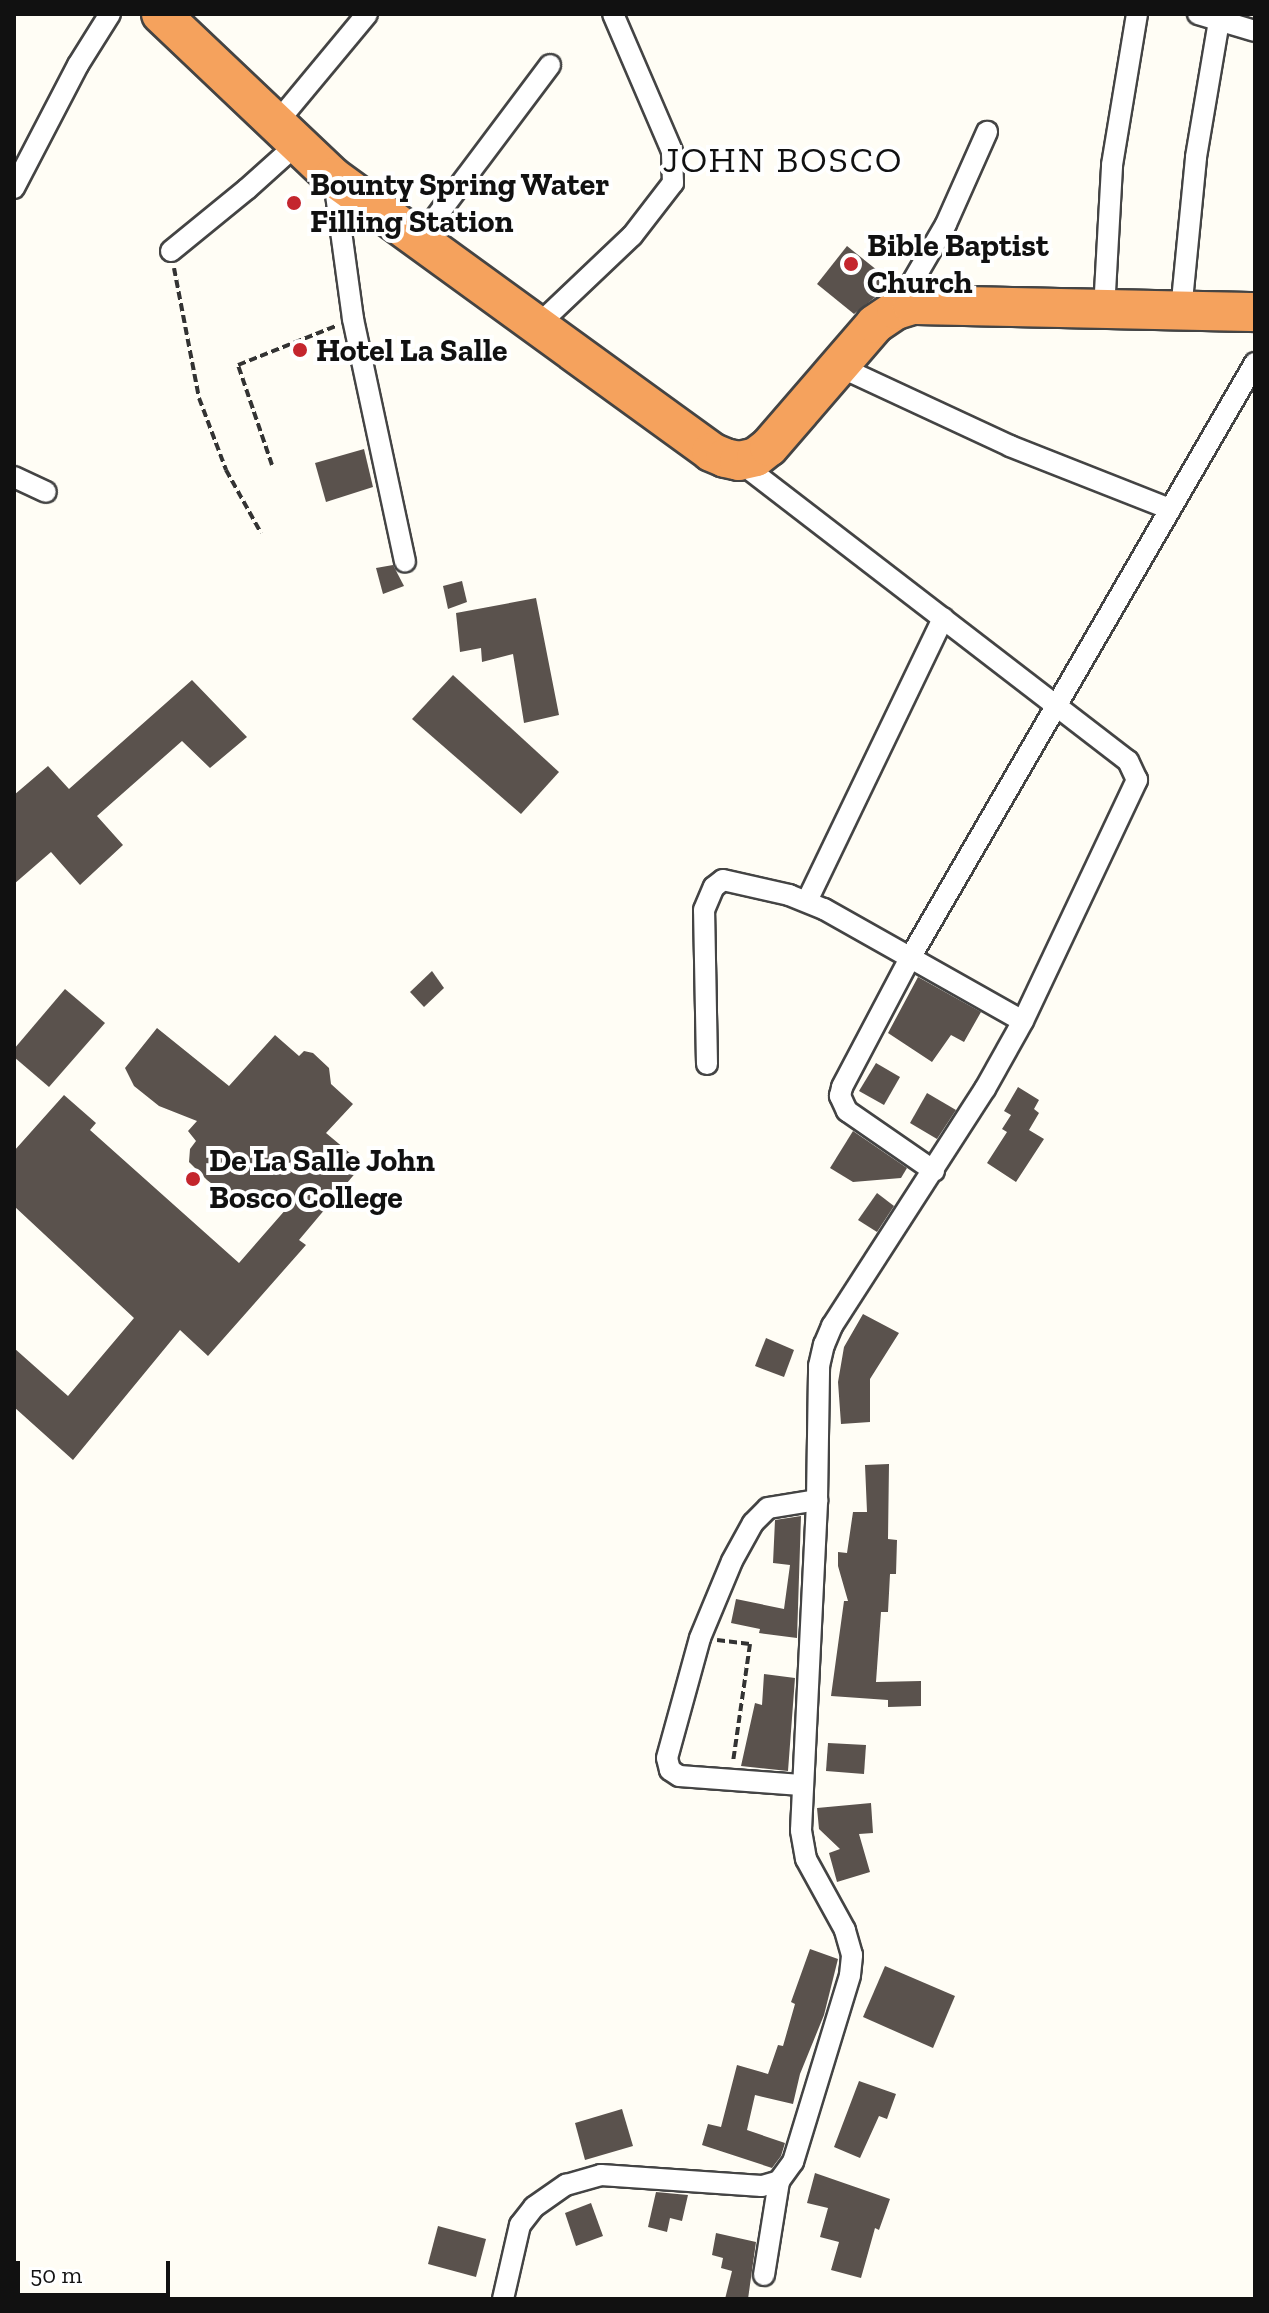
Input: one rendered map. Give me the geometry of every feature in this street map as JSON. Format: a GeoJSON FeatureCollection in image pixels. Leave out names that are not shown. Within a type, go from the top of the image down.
{"type":"FeatureCollection","features":[{"type":"Feature","properties":{"kind":"highway"},"geometry":{"type":"LineString","coordinates":[[161,14],[285,135],[333,177],[711,452],[739,461],[756,457],[769,447],[875,324],[896,310],[929,303],[1255,312]]}},
{"type":"Feature","properties":{"kind":"street"},"geometry":{"type":"LineString","coordinates":[[14,188],[78,65],[110,14]]}},
{"type":"Feature","properties":{"kind":"street"},"geometry":{"type":"LineString","coordinates":[[171,251],[285,135],[367,14]]}},
{"type":"Feature","properties":{"kind":"street"},"geometry":{"type":"LineString","coordinates":[[537,326],[632,236],[673,183],[672,151],[613,14]]}},
{"type":"Feature","properties":{"kind":"street"},"geometry":{"type":"LineString","coordinates":[[1104,310],[1112,165],[1137,14]]}},
{"type":"Feature","properties":{"kind":"street"},"geometry":{"type":"LineString","coordinates":[[1198,14],[1255,31]]}},
{"type":"Feature","properties":{"kind":"street"},"geometry":{"type":"LineString","coordinates":[[1181,311],[1196,157],[1219,21]]}},
{"type":"Feature","properties":{"kind":"street"},"geometry":{"type":"LineString","coordinates":[[418,241],[550,65]]}},
{"type":"Feature","properties":{"kind":"street"},"geometry":{"type":"LineString","coordinates":[[896,310],[946,224],[987,132]]}},
{"type":"Feature","properties":{"kind":"street"},"geometry":{"type":"LineString","coordinates":[[333,177],[353,319],[405,561]]}},
{"type":"Feature","properties":{"kind":"street"},"geometry":{"type":"LineString","coordinates":[[934,1171],[847,1111],[840,1096],[842,1087],[910,958],[1255,363]]}},
{"type":"Feature","properties":{"kind":"street"},"geometry":{"type":"LineString","coordinates":[[838,366],[1010,446],[1170,509]]}},
{"type":"Feature","properties":{"kind":"street"},"geometry":{"type":"LineString","coordinates":[[739,461],[1128,761],[1137,780],[1023,1021],[934,1171],[832,1326],[824,1345],[819,1366],[817,1500],[801,1785],[801,1843],[806,1859],[845,1930],[852,1955],[850,1975],[793,2162],[779,2181],[764,2275]]}},
{"type":"Feature","properties":{"kind":"street"},"geometry":{"type":"LineString","coordinates":[[14,477],[46,492]]}},
{"type":"Feature","properties":{"kind":"street"},"geometry":{"type":"LineString","coordinates":[[807,901],[943,618]]}},
{"type":"Feature","properties":{"kind":"street"},"geometry":{"type":"LineString","coordinates":[[707,1064],[704,910],[706,899],[723,880],[807,901],[1023,1021]]}},
{"type":"Feature","properties":{"kind":"street"},"geometry":{"type":"LineString","coordinates":[[801,1785],[679,1776],[667,1765],[700,1638],[732,1561],[760,1513],[768,1508],[817,1500]]}},
{"type":"Feature","properties":{"kind":"street"},"geometry":{"type":"LineString","coordinates":[[503,2299],[520,2225],[534,2207],[566,2185],[601,2175],[762,2186],[779,2181]]}},
{"type":"Feature","properties":{"kind":"path"},"geometry":{"type":"LineString","coordinates":[[171,251],[199,398],[226,470],[261,533]]}},
{"type":"Feature","properties":{"kind":"path"},"geometry":{"type":"LineString","coordinates":[[272,465],[238,365],[353,319]]}},
{"type":"Feature","properties":{"kind":"path"},"geometry":{"type":"LineString","coordinates":[[700,1638],[750,1644],[730,1780]]}},
{"type":"Feature","properties":{"kind":"building","name":"Bible Baptist Church"},"geometry":{"type":"Polygon","coordinates":[[[847,246],[893,283],[854,314],[817,284],[847,246]]]}},
{"type":"Feature","properties":{"kind":"building"},"geometry":{"type":"Polygon","coordinates":[[[364,449],[373,487],[326,502],[315,463],[364,449]]]}},
{"type":"Feature","properties":{"kind":"building"},"geometry":{"type":"Polygon","coordinates":[[[393,565],[404,586],[383,594],[376,568],[393,565]]]}},
{"type":"Feature","properties":{"kind":"building"},"geometry":{"type":"Polygon","coordinates":[[[462,581],[467,602],[448,609],[443,586],[462,581]]]}},
{"type":"Feature","properties":{"kind":"building"},"geometry":{"type":"Polygon","coordinates":[[[536,598],[559,715],[524,723],[513,654],[482,662],[481,648],[460,652],[456,613],[536,598]]]}},
{"type":"Feature","properties":{"kind":"building"},"geometry":{"type":"Polygon","coordinates":[[[453,675],[559,772],[521,814],[412,719],[453,675]]]}},
{"type":"Feature","properties":{"kind":"building"},"geometry":{"type":"Polygon","coordinates":[[[192,680],[247,737],[210,768],[182,741],[97,816],[123,845],[80,885],[51,852],[14,884],[14,795],[48,766],[69,789],[192,680]]]}},
{"type":"Feature","properties":{"kind":"building"},"geometry":{"type":"Polygon","coordinates":[[[432,971],[444,988],[424,1007],[410,992],[432,971]]]}},
{"type":"Feature","properties":{"kind":"building"},"geometry":{"type":"Polygon","coordinates":[[[918,977],[981,1012],[964,1042],[951,1035],[932,1062],[888,1033],[918,977]]]}},
{"type":"Feature","properties":{"kind":"building"},"geometry":{"type":"Polygon","coordinates":[[[65,989],[105,1023],[49,1087],[14,1057],[14,1049],[65,989]]]}},
{"type":"Feature","properties":{"kind":"building"},"geometry":{"type":"Polygon","coordinates":[[[157,1028],[229,1086],[275,1035],[299,1056],[304,1051],[313,1053],[329,1068],[331,1084],[353,1104],[326,1133],[363,1164],[299,1240],[306,1245],[208,1356],[180,1330],[73,1460],[14,1407],[14,1348],[68,1396],[134,1318],[14,1206],[14,1151],[64,1095],[96,1123],[90,1130],[239,1263],[287,1208],[253,1193],[242,1202],[229,1197],[207,1180],[189,1162],[190,1149],[196,1141],[188,1131],[197,1121],[159,1106],[134,1086],[125,1068],[157,1028]]]}},
{"type":"Feature","properties":{"kind":"building"},"geometry":{"type":"Polygon","coordinates":[[[876,1063],[900,1077],[884,1105],[859,1091],[876,1063]]]}},
{"type":"Feature","properties":{"kind":"building"},"geometry":{"type":"Polygon","coordinates":[[[1018,1087],[1039,1100],[1034,1109],[1039,1113],[1029,1130],[1044,1139],[1016,1182],[987,1163],[1007,1132],[1002,1129],[1011,1115],[1004,1111],[1018,1087]]]}},
{"type":"Feature","properties":{"kind":"building"},"geometry":{"type":"Polygon","coordinates":[[[927,1093],[956,1110],[937,1139],[910,1123],[927,1093]]]}},
{"type":"Feature","properties":{"kind":"building"},"geometry":{"type":"Polygon","coordinates":[[[853,1131],[907,1168],[901,1178],[853,1182],[830,1168],[853,1131]]]}},
{"type":"Feature","properties":{"kind":"building"},"geometry":{"type":"Polygon","coordinates":[[[877,1193],[894,1206],[877,1232],[858,1220],[877,1193]]]}},
{"type":"Feature","properties":{"kind":"building"},"geometry":{"type":"Polygon","coordinates":[[[863,1314],[899,1333],[870,1379],[870,1422],[841,1424],[838,1382],[844,1347],[863,1314]]]}},
{"type":"Feature","properties":{"kind":"building"},"geometry":{"type":"Polygon","coordinates":[[[766,1338],[794,1350],[784,1377],[755,1366],[766,1338]]]}},
{"type":"Feature","properties":{"kind":"building"},"geometry":{"type":"Polygon","coordinates":[[[889,1464],[888,1539],[897,1540],[896,1574],[890,1574],[888,1612],[881,1612],[876,1682],[921,1681],[921,1706],[888,1707],[888,1700],[831,1696],[844,1601],[848,1601],[838,1566],[838,1552],[847,1553],[853,1512],[867,1512],[865,1465],[889,1464]]]}},
{"type":"Feature","properties":{"kind":"building"},"geometry":{"type":"Polygon","coordinates":[[[801,1516],[797,1638],[759,1633],[760,1629],[731,1623],[736,1599],[784,1609],[790,1565],[773,1563],[775,1520],[801,1516]]]}},
{"type":"Feature","properties":{"kind":"building"},"geometry":{"type":"Polygon","coordinates":[[[764,1674],[795,1678],[788,1771],[741,1766],[755,1703],[762,1705],[764,1674]]]}},
{"type":"Feature","properties":{"kind":"building"},"geometry":{"type":"Polygon","coordinates":[[[828,1743],[866,1745],[864,1774],[826,1771],[828,1743]]]}},
{"type":"Feature","properties":{"kind":"building"},"geometry":{"type":"Polygon","coordinates":[[[871,1803],[873,1833],[859,1834],[870,1872],[837,1882],[829,1853],[840,1849],[819,1829],[817,1808],[871,1803]]]}},
{"type":"Feature","properties":{"kind":"building"},"geometry":{"type":"Polygon","coordinates":[[[810,1949],[838,1959],[824,2015],[800,2074],[793,2104],[755,2095],[747,2130],[785,2143],[781,2156],[772,2168],[702,2145],[708,2124],[721,2127],[737,2065],[768,2074],[778,2045],[783,2046],[795,2004],[791,2002],[810,1949]]]}},
{"type":"Feature","properties":{"kind":"building"},"geometry":{"type":"Polygon","coordinates":[[[885,1966],[955,1996],[933,2048],[863,2017],[885,1966]]]}},
{"type":"Feature","properties":{"kind":"building"},"geometry":{"type":"Polygon","coordinates":[[[859,2081],[896,2094],[887,2119],[879,2116],[860,2158],[834,2147],[859,2081]]]}},
{"type":"Feature","properties":{"kind":"building"},"geometry":{"type":"Polygon","coordinates":[[[622,2109],[633,2146],[585,2160],[575,2123],[622,2109]]]}},
{"type":"Feature","properties":{"kind":"building"},"geometry":{"type":"Polygon","coordinates":[[[815,2173],[890,2199],[879,2230],[875,2228],[861,2278],[831,2270],[839,2242],[820,2237],[828,2208],[807,2203],[815,2173]]]}},
{"type":"Feature","properties":{"kind":"building"},"geometry":{"type":"Polygon","coordinates":[[[656,2192],[688,2195],[682,2221],[670,2218],[667,2232],[648,2227],[656,2192]]]}},
{"type":"Feature","properties":{"kind":"building"},"geometry":{"type":"Polygon","coordinates":[[[591,2203],[603,2236],[576,2246],[565,2213],[591,2203]]]}},
{"type":"Feature","properties":{"kind":"building"},"geometry":{"type":"Polygon","coordinates":[[[438,2226],[486,2239],[476,2277],[428,2264],[438,2226]]]}},
{"type":"Feature","properties":{"kind":"building"},"geometry":{"type":"Polygon","coordinates":[[[716,2233],[756,2242],[748,2299],[725,2299],[732,2271],[721,2268],[723,2258],[712,2255],[716,2233]]]}},
{"type":"Feature","properties":{"kind":"place","name":"Bounty Spring Water Filling Station"},"geometry":{"type":"Point","coordinates":[294,203]}},
{"type":"Feature","properties":{"kind":"place","name":"Bible Baptist Church"},"geometry":{"type":"Point","coordinates":[851,264]}},
{"type":"Feature","properties":{"kind":"place","name":"Hotel La Salle"},"geometry":{"type":"Point","coordinates":[300,350]}},
{"type":"Feature","properties":{"kind":"place","name":"De La Salle John Bosco College"},"geometry":{"type":"Point","coordinates":[193,1179]}},
{"type":"Feature","properties":{"kind":"district","name":"JOHN BOSCO"},"geometry":{"type":"Point","coordinates":[783,160]}}]}
